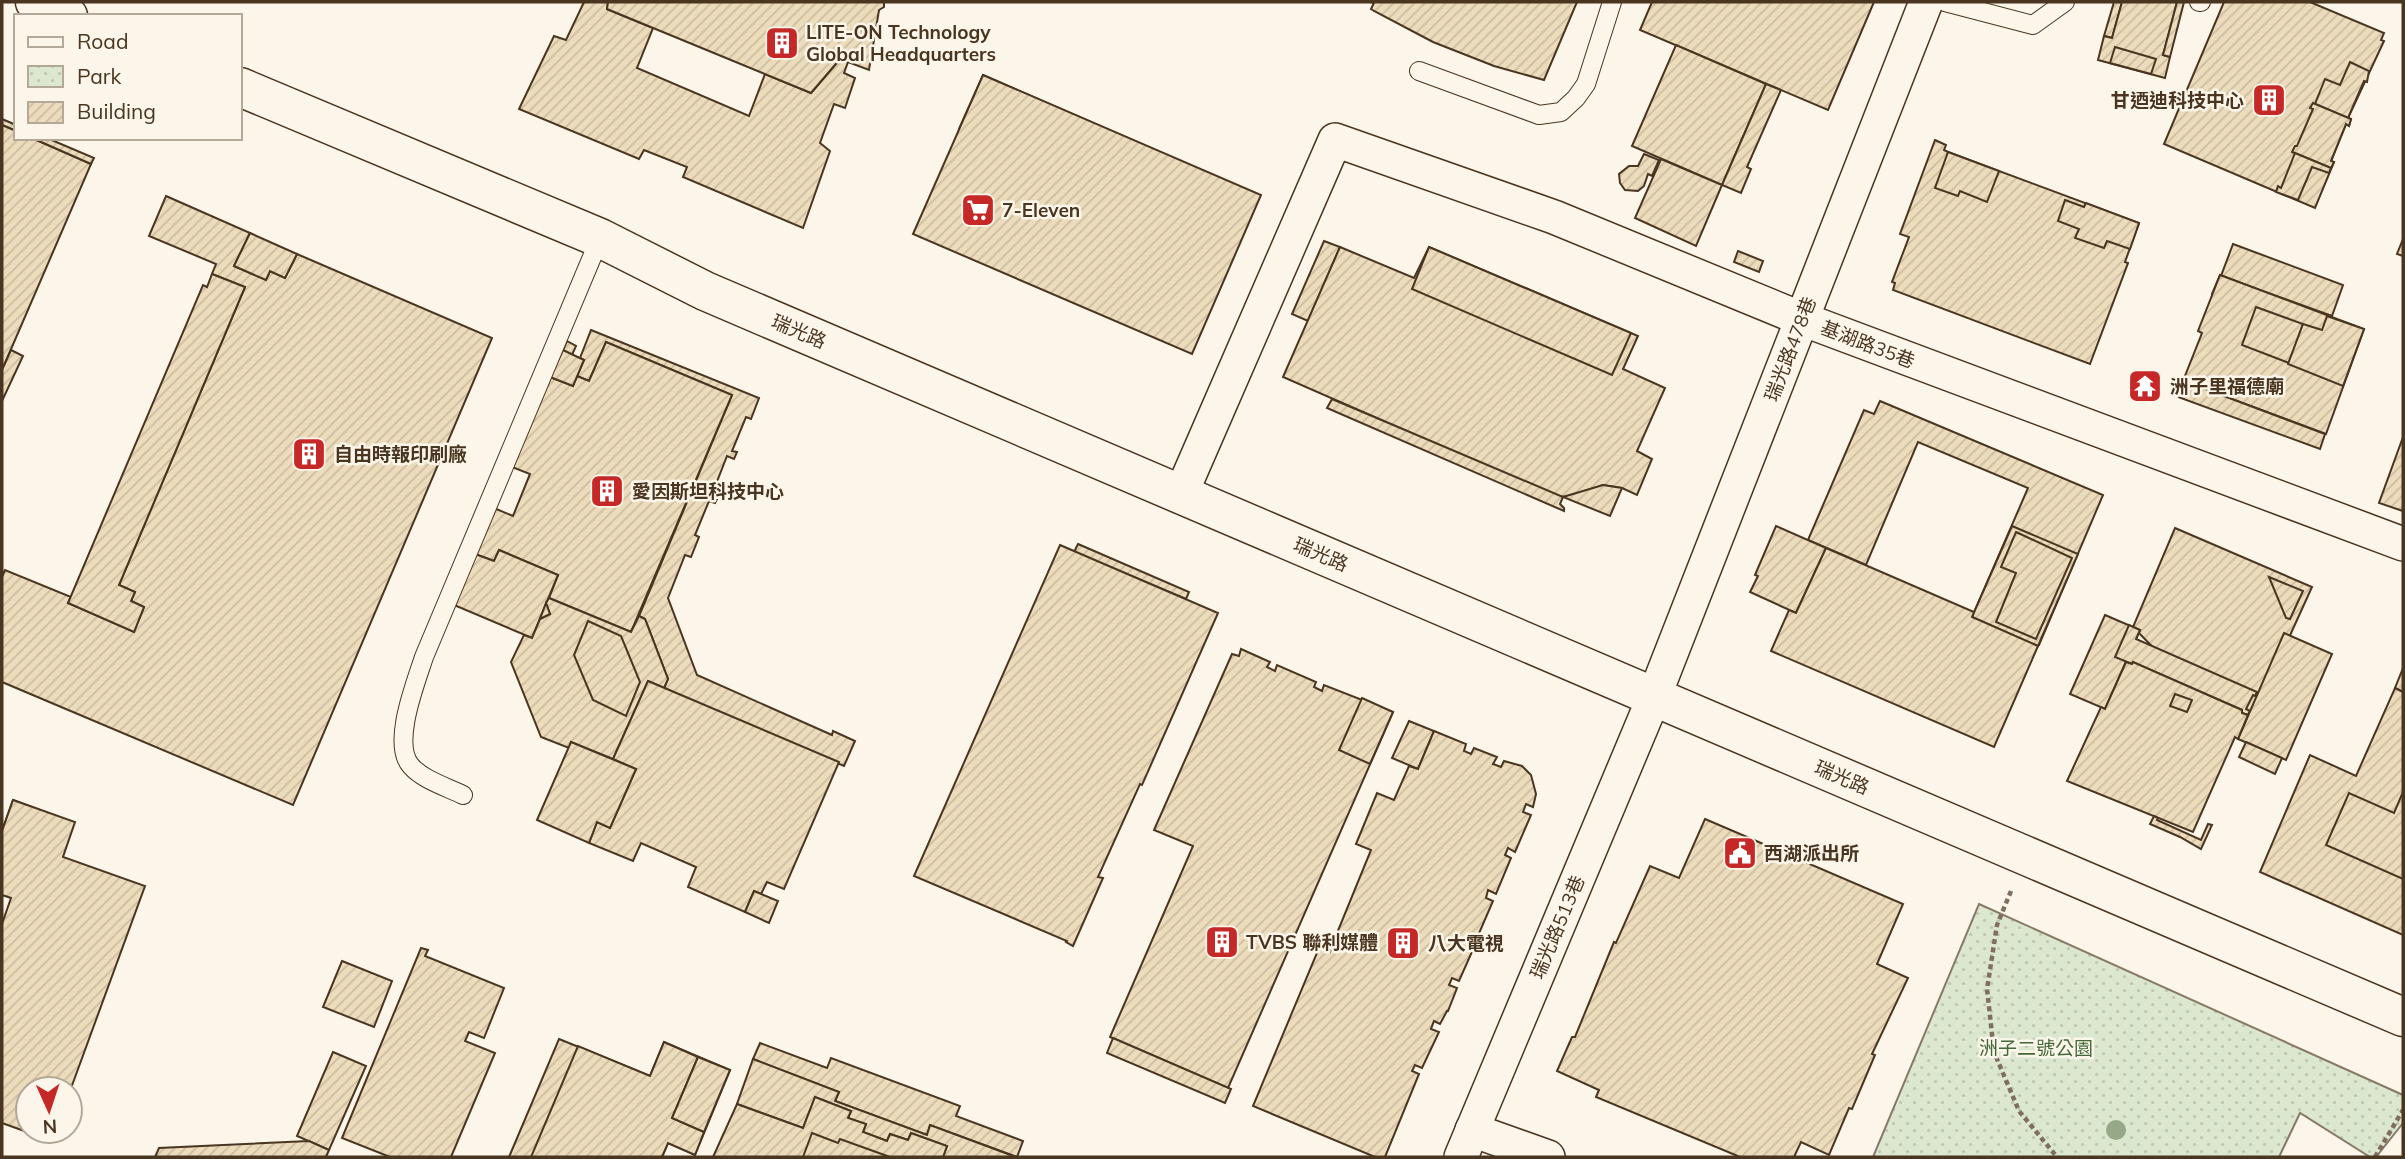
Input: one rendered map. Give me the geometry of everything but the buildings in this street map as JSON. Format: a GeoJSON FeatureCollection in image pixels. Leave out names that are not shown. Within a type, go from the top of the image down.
{"type":"FeatureCollection","features":[{"type":"Feature","properties":{"kind":"street"},"geometry":{"type":"LineString","coordinates":[[35,2],[63,14]]}},
{"type":"Feature","properties":{"kind":"street","name":"瑞光路478巷"},"geometry":{"type":"LineString","coordinates":[[1654,697],[1926,2]]}},
{"type":"Feature","properties":{"kind":"street","name":"瑞光路"},"geometry":{"type":"LineString","coordinates":[[242,89],[600,238],[705,291],[2403,1017]]}},
{"type":"Feature","properties":{"kind":"street","name":"基湖路35巷"},"geometry":{"type":"LineString","coordinates":[[1181,494],[1335,140],[1554,217],[1802,319],[2403,544]]}},
{"type":"Feature","properties":{"kind":"street","name":"瑞光路513巷"},"geometry":{"type":"LineString","coordinates":[[1466,1144],[1654,697]]}},
{"type":"Feature","properties":{"kind":"street"},"geometry":{"type":"LineString","coordinates":[[1466,1144],[1548,1157]]}},
{"type":"Feature","properties":{"kind":"lane"},"geometry":{"type":"LineString","coordinates":[[1419,71],[1539,115],[1561,112],[1586,84],[1612,2]]}},
{"type":"Feature","properties":{"kind":"lane"},"geometry":{"type":"LineString","coordinates":[[1945,2],[2034,25],[2065,2]]}},
{"type":"Feature","properties":{"kind":"lane"},"geometry":{"type":"LineString","coordinates":[[463,794],[422,775],[409,765],[402,748],[410,703],[424,657],[600,238]]}},
{"type":"Feature","properties":{"kind":"path"},"geometry":{"type":"LineString","coordinates":[[1997,925],[1987,989],[1994,1052],[2019,1111],[2057,1157]]}},
{"type":"Feature","properties":{"kind":"path"},"geometry":{"type":"LineString","coordinates":[[2375,1157],[2403,1110]]}},
{"type":"Feature","properties":{"kind":"green space","name":"洲子二號公園"},"geometry":{"type":"Polygon","coordinates":[[[1979,904],[2403,1095],[2403,1123],[2376,1157],[2370,1157],[2300,1113],[2279,1157],[1873,1157],[1979,904]]]}},
{"type":"Feature","properties":{"kind":"place","name":"LITE-ON Technology Global Headquarters"},"geometry":{"type":"Point","coordinates":[782,43]}},
{"type":"Feature","properties":{"kind":"place","name":"甘迺迪科技中心"},"geometry":{"type":"Point","coordinates":[2269,100]}},
{"type":"Feature","properties":{"kind":"place","name":"7-Eleven"},"geometry":{"type":"Point","coordinates":[978,210]}},
{"type":"Feature","properties":{"kind":"place","name":"洲子里福德廟"},"geometry":{"type":"Point","coordinates":[2145,386]}},
{"type":"Feature","properties":{"kind":"place","name":"自由時報印刷廠"},"geometry":{"type":"Point","coordinates":[309,454]}},
{"type":"Feature","properties":{"kind":"place","name":"愛因斯坦科技中心"},"geometry":{"type":"Point","coordinates":[607,491]}},
{"type":"Feature","properties":{"kind":"place","name":"西湖派出所"},"geometry":{"type":"Point","coordinates":[1740,853]}},
{"type":"Feature","properties":{"kind":"place","name":"TVBS 聯利媒體"},"geometry":{"type":"Point","coordinates":[1222,942]}},
{"type":"Feature","properties":{"kind":"place","name":"八大電視"},"geometry":{"type":"Point","coordinates":[1403,943]}}]}
